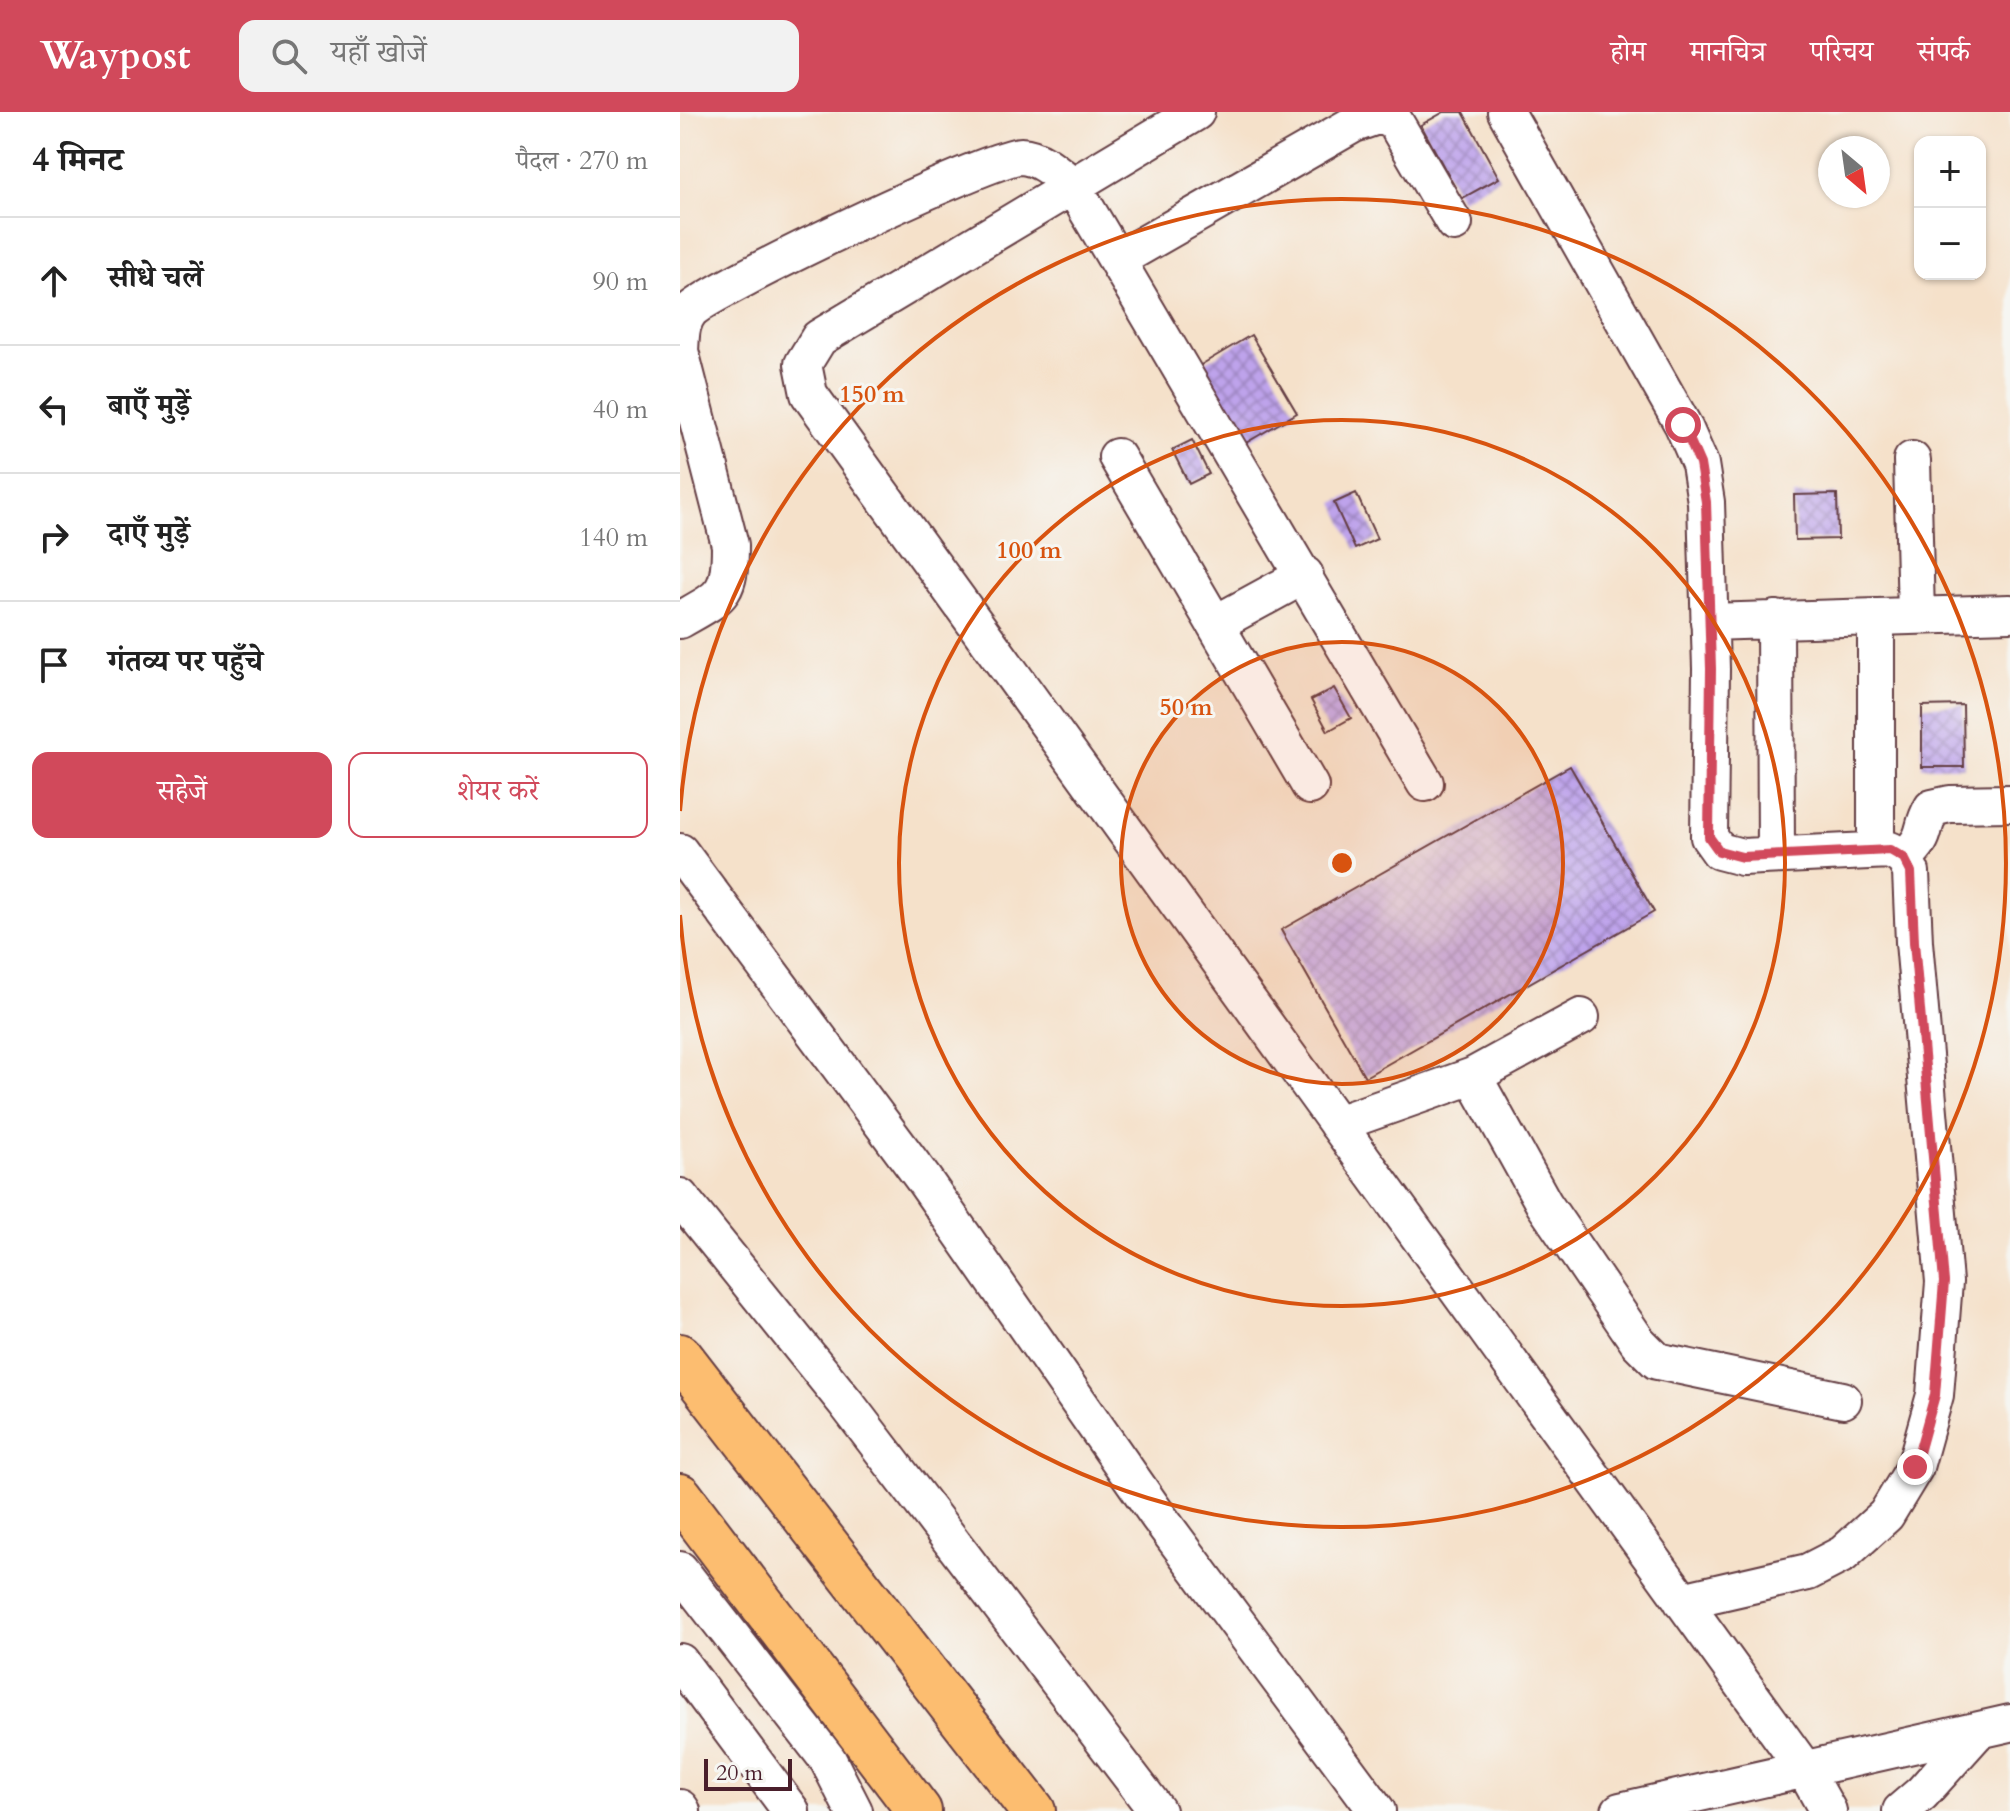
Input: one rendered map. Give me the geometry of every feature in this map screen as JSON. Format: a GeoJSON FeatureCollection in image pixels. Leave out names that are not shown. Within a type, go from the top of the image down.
{"type":"FeatureCollection","features":[{"type":"Feature","properties":{"kind":"main road"},"geometry":{"type":"LineString","coordinates":[[680,1356],[1033,1811]]}},
{"type":"Feature","properties":{"kind":"main road"},"geometry":{"type":"LineString","coordinates":[[680,1496],[919,1811]]}},
{"type":"Feature","properties":{"kind":"street"},"geometry":{"type":"LineString","coordinates":[[1196,112],[819,338],[803,364],[809,394],[1805,1770],[1828,1811]]}},
{"type":"Feature","properties":{"kind":"street"},"geometry":{"type":"LineString","coordinates":[[1506,112],[1683,425],[1700,464],[1706,502],[1709,622],[1709,837],[1719,851],[1742,857],[1890,854],[1926,832],[1927,816],[1932,808],[1950,804],[2010,803]]}},
{"type":"Feature","properties":{"kind":"street"},"geometry":{"type":"LineString","coordinates":[[1117,260],[1354,124],[1380,115],[1395,122],[1454,223]]}},
{"type":"Feature","properties":{"kind":"street"},"geometry":{"type":"LineString","coordinates":[[680,620],[711,603],[725,589],[730,578],[730,545],[680,351],[682,325],[691,310],[733,283],[1003,157],[1021,156],[1036,160],[1073,186],[1425,783]]}},
{"type":"Feature","properties":{"kind":"street"},"geometry":{"type":"LineString","coordinates":[[1117,457],[1310,786]]}},
{"type":"Feature","properties":{"kind":"street"},"geometry":{"type":"LineString","coordinates":[[1912,460],[1916,615]]}},
{"type":"Feature","properties":{"kind":"street"},"geometry":{"type":"LineString","coordinates":[[1215,624],[1305,575]]}},
{"type":"Feature","properties":{"kind":"street"},"geometry":{"type":"LineString","coordinates":[[1709,622],[2010,613]]}},
{"type":"Feature","properties":{"kind":"street"},"geometry":{"type":"LineString","coordinates":[[1682,1601],[1808,1572],[1843,1554],[1886,1515],[1915,1467],[1935,1395],[1944,1282],[1914,942],[1911,872],[1890,854],[1876,617]]}},
{"type":"Feature","properties":{"kind":"street"},"geometry":{"type":"LineString","coordinates":[[1775,619],[1776,854]]}},
{"type":"Feature","properties":{"kind":"street"},"geometry":{"type":"LineString","coordinates":[[680,852],[924,1180],[1158,1516],[1377,1811]]}},
{"type":"Feature","properties":{"kind":"street"},"geometry":{"type":"LineString","coordinates":[[1337,1124],[1473,1076],[1581,1017]]}},
{"type":"Feature","properties":{"kind":"street"},"geometry":{"type":"LineString","coordinates":[[1473,1076],[1544,1204],[1638,1342],[1657,1361],[1843,1400]]}},
{"type":"Feature","properties":{"kind":"street"},"geometry":{"type":"LineString","coordinates":[[680,1197],[846,1403],[1157,1811]]}},
{"type":"Feature","properties":{"kind":"street"},"geometry":{"type":"LineString","coordinates":[[680,1570],[828,1760],[854,1811]]}},
{"type":"Feature","properties":{"kind":"street"},"geometry":{"type":"LineString","coordinates":[[680,1662],[791,1811]]}},
{"type":"Feature","properties":{"kind":"street"},"geometry":{"type":"LineString","coordinates":[[1620,1811],[2010,1723]]}},
{"type":"Feature","properties":{"kind":"street"},"geometry":{"type":"LineString","coordinates":[[1901,1811],[1922,1793],[1976,1733]]}},
{"type":"Feature","properties":{"kind":"building"},"geometry":{"type":"Polygon","coordinates":[[[1444,112],[1463,112],[1499,178],[1461,199],[1421,125],[1444,112]]]}},
{"type":"Feature","properties":{"kind":"building"},"geometry":{"type":"Polygon","coordinates":[[[1251,335],[1297,413],[1239,447],[1194,369],[1251,335]]]}},
{"type":"Feature","properties":{"kind":"building"},"geometry":{"type":"Polygon","coordinates":[[[1192,440],[1209,474],[1189,484],[1172,450],[1192,440]]]}},
{"type":"Feature","properties":{"kind":"building"},"geometry":{"type":"Polygon","coordinates":[[[1356,493],[1377,539],[1355,549],[1334,503],[1356,493]]]}},
{"type":"Feature","properties":{"kind":"building"},"geometry":{"type":"Polygon","coordinates":[[[1837,494],[1838,539],[1795,540],[1794,495],[1837,494]]]}},
{"type":"Feature","properties":{"kind":"building"},"geometry":{"type":"Polygon","coordinates":[[[1334,688],[1351,718],[1328,731],[1311,700],[1334,688]]]}},
{"type":"Feature","properties":{"kind":"building"},"geometry":{"type":"Polygon","coordinates":[[[1963,705],[1964,767],[1922,767],[1922,706],[1963,705]]]}},
{"type":"Feature","properties":{"kind":"building"},"geometry":{"type":"Polygon","coordinates":[[[1570,766],[1654,912],[1365,1077],[1281,930],[1570,766]]]}},
{"type":"Feature","properties":{"kind":"route"},"geometry":{"type":"LineString","coordinates":[[1683,425],[1700,464],[1706,502],[1711,669],[1709,837],[1719,851],[1742,857],[1890,850],[1904,858],[1911,872],[1914,942],[1944,1282],[1935,1395],[1915,1467]]}}]}
